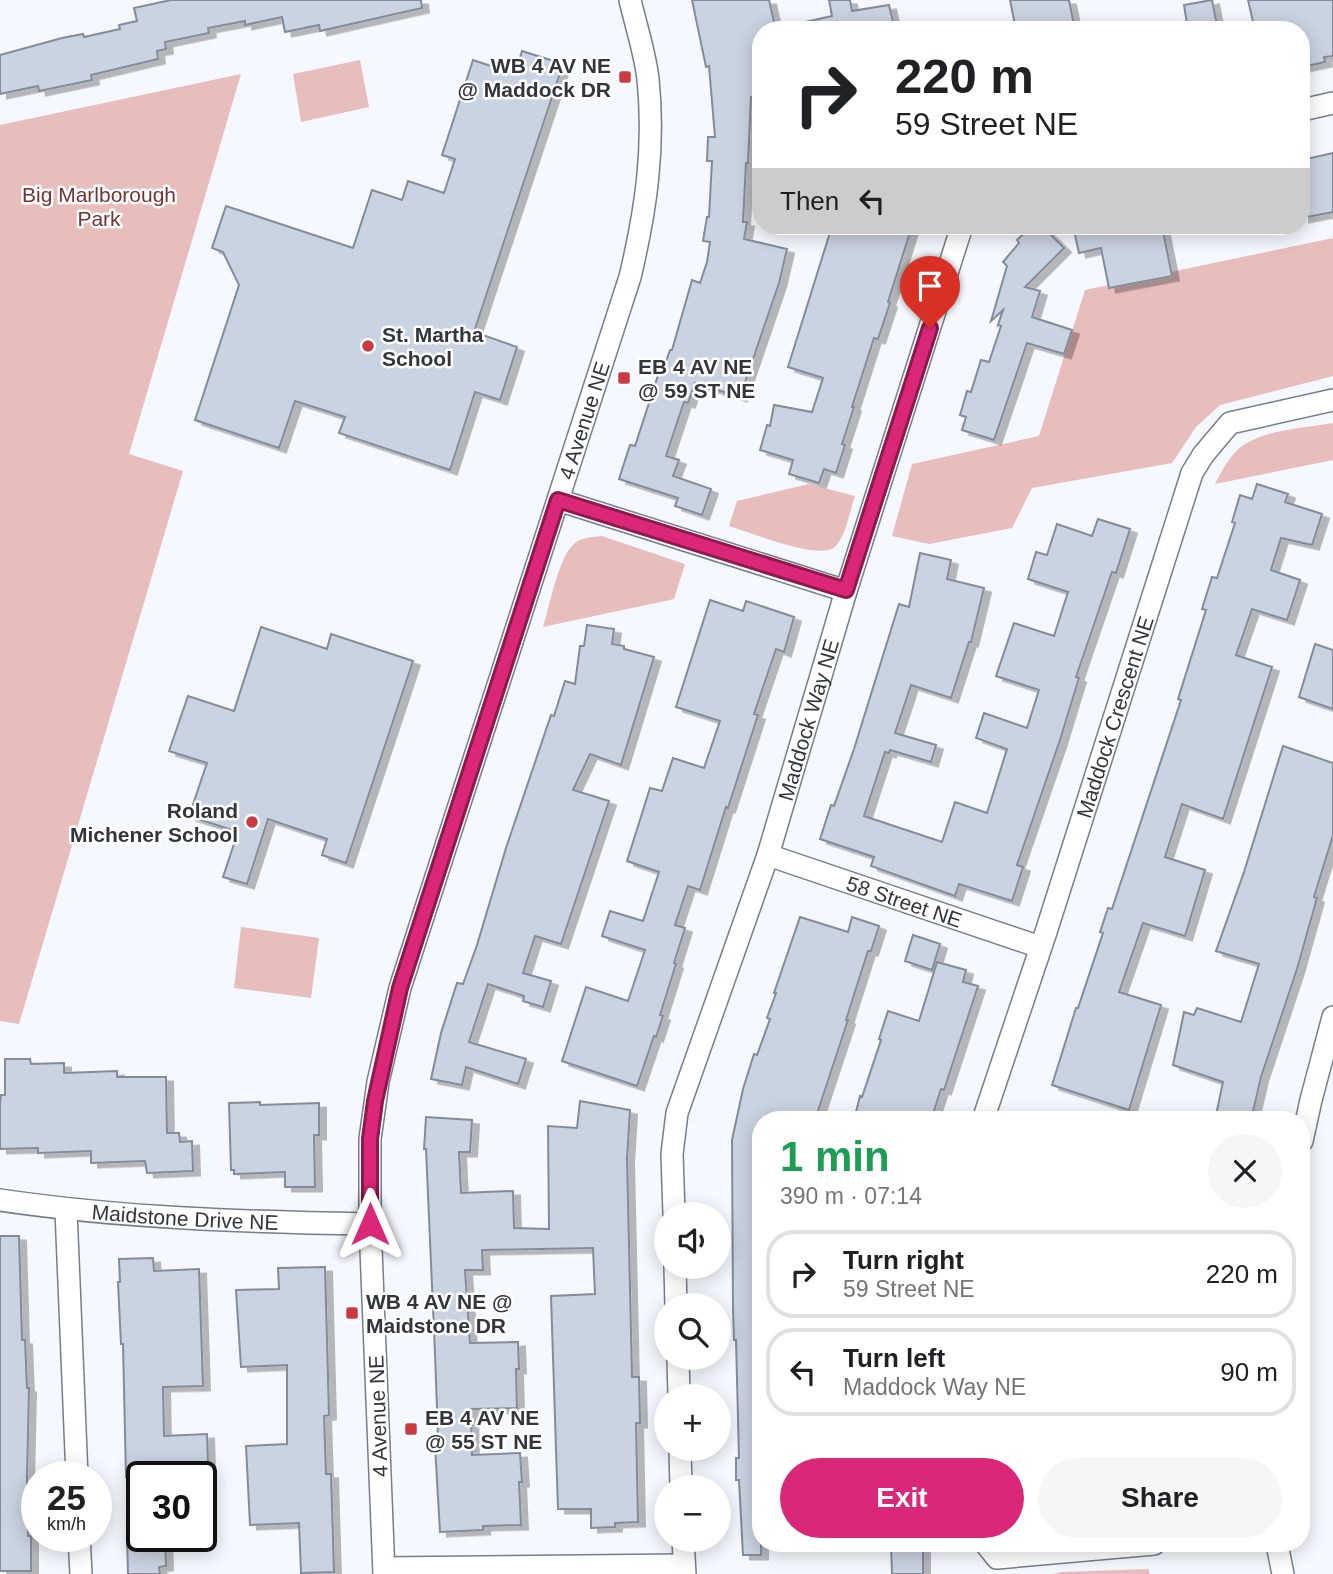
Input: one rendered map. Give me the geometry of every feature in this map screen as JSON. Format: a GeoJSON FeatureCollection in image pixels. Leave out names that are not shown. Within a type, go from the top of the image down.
{"type":"FeatureCollection","features":[{"type":"Feature","properties":{"kind":"street","name":"4 Avenue NE"},"geometry":{"type":"LineString","coordinates":[[384,1571],[370,1224],[370,1139],[378,1082],[400,988],[630,277],[644,219],[651,147],[648,77],[630,0]]}},
{"type":"Feature","properties":{"kind":"street"},"geometry":{"type":"LineString","coordinates":[[1310,108],[1333,103]]}},
{"type":"Feature","properties":{"kind":"street","name":"Maddock Way NE"},"geometry":{"type":"LineString","coordinates":[[674,1202],[672,1154],[677,1112],[768,855],[846,590],[959,235]]}},
{"type":"Feature","properties":{"kind":"street","name":"Maddock Crescent NE"},"geometry":{"type":"LineString","coordinates":[[986,1111],[1192,473],[1203,455],[1230,424],[1333,400]]}},
{"type":"Feature","properties":{"kind":"street"},"geometry":{"type":"LineString","coordinates":[[558,500],[846,590]]}},
{"type":"Feature","properties":{"kind":"street","name":"58 Street NE"},"geometry":{"type":"LineString","coordinates":[[768,855],[1040,947]]}},
{"type":"Feature","properties":{"kind":"street"},"geometry":{"type":"LineString","coordinates":[[1309,1111],[1333,1017]]}},
{"type":"Feature","properties":{"kind":"street","name":"Maidstone Drive NE"},"geometry":{"type":"LineString","coordinates":[[0,1200],[66,1210],[219,1220],[370,1224]]}},
{"type":"Feature","properties":{"kind":"street"},"geometry":{"type":"LineString","coordinates":[[66,1210],[75,1461]]}},
{"type":"Feature","properties":{"kind":"street"},"geometry":{"type":"LineString","coordinates":[[79,1552],[80,1574]]}},
{"type":"Feature","properties":{"kind":"street"},"geometry":{"type":"LineString","coordinates":[[993,1552],[998,1558],[1065,1552]]}},
{"type":"Feature","properties":{"kind":"street"},"geometry":{"type":"LineString","coordinates":[[1279,1552],[1283,1574]]}},
{"type":"Feature","properties":{"kind":"street"},"geometry":{"type":"LineString","coordinates":[[384,1571],[684,1569]]}},
{"type":"Feature","properties":{"kind":"green space"},"geometry":{"type":"Polygon","coordinates":[[[360,60],[369,107],[301,122],[293,74],[360,60]]]}},
{"type":"Feature","properties":{"kind":"green space","name":"Big Marlborough Park"},"geometry":{"type":"Polygon","coordinates":[[[241,74],[129,454],[183,471],[19,1024],[0,1021],[0,125],[241,74]]]}},
{"type":"Feature","properties":{"kind":"green space"},"geometry":{"type":"Polygon","coordinates":[[[1333,238],[1333,376],[1220,405],[1196,427],[1172,463],[1032,488],[1012,528],[929,544],[892,536],[912,464],[1039,436],[1085,290],[1333,238]]]}},
{"type":"Feature","properties":{"kind":"green space"},"geometry":{"type":"Polygon","coordinates":[[[1333,423],[1333,460],[1215,484],[1231,457],[1245,444],[1276,432],[1333,423]]]}},
{"type":"Feature","properties":{"kind":"green space"},"geometry":{"type":"Polygon","coordinates":[[[809,484],[855,496],[845,530],[835,547],[827,550],[800,548],[729,526],[737,501],[809,484]]]}},
{"type":"Feature","properties":{"kind":"green space"},"geometry":{"type":"Polygon","coordinates":[[[602,536],[685,564],[674,599],[543,627],[559,570],[569,549],[581,540],[602,536]]]}},
{"type":"Feature","properties":{"kind":"green space"},"geometry":{"type":"Polygon","coordinates":[[[241,927],[319,938],[311,998],[234,988],[241,927]]]}},
{"type":"Feature","properties":{"kind":"green space"},"geometry":{"type":"Polygon","coordinates":[[[1149,1569],[1149,1574],[1053,1574],[1061,1572],[1149,1569]]]}},
{"type":"Feature","properties":{"kind":"building"},"geometry":{"type":"Polygon","coordinates":[[[171,0],[421,0],[422,8],[320,31],[319,25],[285,32],[282,17],[245,25],[245,21],[208,28],[209,33],[165,42],[166,49],[157,51],[158,59],[91,75],[92,80],[39,91],[38,86],[0,94],[0,55],[62,38],[83,34],[84,37],[120,29],[119,25],[137,21],[134,8],[171,0]]]}},
{"type":"Feature","properties":{"kind":"building"},"geometry":{"type":"Polygon","coordinates":[[[692,0],[769,0],[774,21],[752,21],[752,97],[746,163],[743,222],[747,222],[744,239],[787,249],[779,283],[740,397],[695,383],[688,403],[684,402],[666,456],[679,460],[673,476],[711,489],[702,515],[675,506],[678,498],[619,479],[630,445],[635,446],[661,366],[664,367],[672,350],[692,280],[700,283],[707,262],[710,242],[703,241],[709,217],[712,161],[707,161],[708,137],[715,137],[709,66],[706,67],[692,0]]]}},
{"type":"Feature","properties":{"kind":"building"},"geometry":{"type":"Polygon","coordinates":[[[829,0],[850,0],[852,11],[889,5],[893,21],[810,21],[832,16],[829,0]]]}},
{"type":"Feature","properties":{"kind":"building"},"geometry":{"type":"Polygon","coordinates":[[[1010,0],[1069,0],[1073,21],[1014,21],[1010,0]]]}},
{"type":"Feature","properties":{"kind":"building"},"geometry":{"type":"Polygon","coordinates":[[[1212,0],[1216,21],[1187,21],[1184,5],[1212,0]]]}},
{"type":"Feature","properties":{"kind":"building"},"geometry":{"type":"Polygon","coordinates":[[[1248,0],[1333,0],[1333,56],[1324,57],[1325,62],[1310,65],[1310,21],[1253,21],[1248,0]]]}},
{"type":"Feature","properties":{"kind":"building"},"geometry":{"type":"Polygon","coordinates":[[[522,51],[563,64],[474,332],[517,347],[500,400],[475,392],[450,470],[339,433],[345,417],[295,401],[279,448],[195,420],[239,285],[223,252],[212,248],[226,206],[353,248],[372,190],[402,200],[408,181],[444,193],[455,159],[442,155],[473,60],[515,74],[522,51]]]}},
{"type":"Feature","properties":{"kind":"building"},"geometry":{"type":"Polygon","coordinates":[[[1333,153],[1333,212],[1310,216],[1310,158],[1333,153]]]}},
{"type":"Feature","properties":{"kind":"building"},"geometry":{"type":"Polygon","coordinates":[[[829,235],[909,235],[888,302],[890,303],[878,339],[874,338],[852,407],[842,444],[845,445],[836,473],[824,469],[819,483],[789,474],[793,460],[760,450],[767,425],[770,426],[774,405],[812,412],[823,378],[788,367],[829,235]]]}},
{"type":"Feature","properties":{"kind":"building"},"geometry":{"type":"Polygon","coordinates":[[[1022,235],[1051,235],[1064,248],[1025,287],[1040,291],[1032,317],[1072,330],[1064,354],[1027,343],[994,440],[962,430],[966,417],[960,415],[981,360],[989,362],[1001,326],[998,325],[1003,310],[991,321],[1007,266],[1003,262],[1019,243],[1017,240],[1022,235]]]}},
{"type":"Feature","properties":{"kind":"building"},"geometry":{"type":"Polygon","coordinates":[[[1075,235],[1164,235],[1172,276],[1109,288],[1101,248],[1079,253],[1075,235]]]}},
{"type":"Feature","properties":{"kind":"building"},"geometry":{"type":"Polygon","coordinates":[[[1257,484],[1288,494],[1285,502],[1322,514],[1312,545],[1281,538],[1271,570],[1300,580],[1287,620],[1252,609],[1236,655],[1272,667],[1223,819],[1182,804],[1165,857],[1205,870],[1185,936],[1143,923],[1119,992],[1161,1005],[1129,1110],[1052,1085],[1103,933],[1100,932],[1108,908],[1112,909],[1181,700],[1178,699],[1206,610],[1202,609],[1212,577],[1217,578],[1235,523],[1232,522],[1240,495],[1252,499],[1257,484]]]}},
{"type":"Feature","properties":{"kind":"building"},"geometry":{"type":"Polygon","coordinates":[[[1098,519],[1130,529],[1116,573],[1112,572],[1076,677],[1079,678],[1060,740],[1017,865],[1023,867],[1012,901],[959,884],[955,896],[871,866],[874,857],[820,839],[854,749],[899,604],[909,607],[920,553],[951,560],[947,579],[984,588],[971,642],[951,698],[911,685],[895,733],[936,745],[931,762],[890,750],[889,753],[885,752],[864,816],[942,842],[955,802],[987,813],[1007,749],[976,738],[984,713],[1027,728],[1039,690],[996,676],[1014,623],[1054,636],[1068,592],[1028,579],[1036,552],[1047,555],[1057,524],[1092,536],[1098,519]]]}},
{"type":"Feature","properties":{"kind":"building"},"geometry":{"type":"Polygon","coordinates":[[[710,600],[743,611],[746,601],[794,617],[784,652],[776,649],[754,714],[758,715],[700,890],[688,886],[675,925],[685,928],[660,1015],[663,1016],[637,1086],[562,1061],[586,987],[628,1001],[645,950],[602,936],[610,911],[643,921],[659,872],[627,861],[650,788],[662,791],[673,758],[704,768],[720,721],[676,707],[710,600]]]}},
{"type":"Feature","properties":{"kind":"building"},"geometry":{"type":"Polygon","coordinates":[[[587,625],[614,629],[612,644],[654,657],[621,765],[590,754],[573,790],[609,801],[561,944],[535,936],[523,973],[551,981],[543,1007],[523,1001],[524,996],[488,984],[469,1042],[526,1059],[518,1084],[466,1067],[462,1085],[431,1079],[441,1033],[457,983],[463,984],[477,945],[506,848],[551,715],[554,716],[565,681],[575,684],[580,646],[584,646],[587,625]]]}},
{"type":"Feature","properties":{"kind":"building"},"geometry":{"type":"Polygon","coordinates":[[[261,627],[327,649],[331,634],[413,661],[346,863],[322,855],[327,839],[268,819],[247,884],[223,877],[238,832],[189,816],[207,763],[169,751],[188,696],[234,711],[261,627]]]}},
{"type":"Feature","properties":{"kind":"building"},"geometry":{"type":"Polygon","coordinates":[[[1315,644],[1333,650],[1333,709],[1299,697],[1315,644]]]}},
{"type":"Feature","properties":{"kind":"building"},"geometry":{"type":"Polygon","coordinates":[[[1283,746],[1333,763],[1333,835],[1314,897],[1317,898],[1297,969],[1261,1077],[1253,1111],[1217,1111],[1223,1082],[1173,1065],[1184,1012],[1194,1015],[1197,1008],[1241,1022],[1259,964],[1216,951],[1283,746]]]}},
{"type":"Feature","properties":{"kind":"building"},"geometry":{"type":"Polygon","coordinates":[[[800,917],[848,932],[852,917],[879,926],[871,951],[868,951],[818,1111],[752,1111],[752,1552],[761,1552],[761,1555],[743,1555],[739,1480],[736,1480],[736,1458],[739,1458],[733,1309],[732,1140],[743,1089],[754,1054],[757,1055],[770,1019],[767,1018],[800,917]]]}},
{"type":"Feature","properties":{"kind":"building"},"geometry":{"type":"Polygon","coordinates":[[[913,935],[940,944],[932,970],[905,961],[913,935]]]}},
{"type":"Feature","properties":{"kind":"building"},"geometry":{"type":"Polygon","coordinates":[[[937,962],[966,970],[963,982],[978,986],[944,1090],[941,1089],[934,1111],[856,1111],[881,1040],[879,1039],[888,1011],[919,1021],[937,962]]]}},
{"type":"Feature","properties":{"kind":"building"},"geometry":{"type":"Polygon","coordinates":[[[5,1059],[30,1059],[31,1064],[64,1063],[64,1073],[117,1071],[117,1077],[166,1077],[167,1133],[179,1133],[180,1142],[192,1141],[193,1171],[147,1173],[145,1161],[91,1163],[91,1151],[38,1153],[38,1148],[0,1149],[0,1103],[1,1095],[5,1095],[5,1059]]]}},
{"type":"Feature","properties":{"kind":"building"},"geometry":{"type":"Polygon","coordinates":[[[580,1101],[630,1110],[627,1159],[632,1377],[639,1377],[640,1423],[636,1423],[638,1522],[591,1528],[591,1509],[558,1509],[551,1296],[595,1294],[593,1248],[482,1250],[483,1270],[465,1270],[470,1343],[518,1342],[519,1369],[516,1369],[517,1408],[471,1409],[472,1455],[520,1453],[521,1525],[483,1526],[483,1530],[440,1532],[435,1445],[438,1436],[435,1354],[424,1149],[426,1117],[472,1120],[470,1152],[459,1152],[461,1193],[513,1191],[514,1228],[549,1229],[548,1126],[577,1128],[580,1101]]]}},
{"type":"Feature","properties":{"kind":"building"},"geometry":{"type":"Polygon","coordinates":[[[260,1102],[260,1105],[319,1103],[319,1135],[314,1135],[315,1187],[285,1187],[285,1172],[234,1174],[234,1170],[231,1170],[229,1103],[260,1102]]]}},
{"type":"Feature","properties":{"kind":"building"},"geometry":{"type":"Polygon","coordinates":[[[0,1236],[19,1236],[22,1340],[25,1340],[29,1388],[27,1461],[21,1461],[21,1552],[31,1552],[31,1571],[0,1571],[0,1236]]]}},
{"type":"Feature","properties":{"kind":"building"},"geometry":{"type":"Polygon","coordinates":[[[153,1258],[154,1271],[199,1269],[203,1386],[163,1387],[164,1436],[207,1434],[208,1461],[126,1461],[126,1477],[119,1259],[153,1258]]]}},
{"type":"Feature","properties":{"kind":"building"},"geometry":{"type":"Polygon","coordinates":[[[325,1267],[329,1415],[324,1416],[326,1474],[331,1474],[334,1572],[301,1573],[299,1523],[250,1525],[246,1446],[287,1444],[287,1365],[241,1367],[236,1290],[279,1289],[278,1268],[325,1267]]]}},
{"type":"Feature","properties":{"kind":"building"},"geometry":{"type":"Polygon","coordinates":[[[127,1552],[166,1552],[166,1566],[159,1567],[160,1574],[128,1574],[127,1552]]]}},
{"type":"Feature","properties":{"kind":"building"},"geometry":{"type":"Polygon","coordinates":[[[891,1552],[923,1552],[923,1574],[892,1574],[891,1552]]]}},
{"type":"Feature","properties":{"kind":"place","name":"WB 4 AV NE @ Maddock DR"},"geometry":{"type":"Point","coordinates":[625,77]}},
{"type":"Feature","properties":{"kind":"place","name":"St. Martha School"},"geometry":{"type":"Point","coordinates":[368,346]}},
{"type":"Feature","properties":{"kind":"place","name":"EB 4 AV NE @ 59 ST NE"},"geometry":{"type":"Point","coordinates":[624,378]}},
{"type":"Feature","properties":{"kind":"place","name":"Roland Michener School"},"geometry":{"type":"Point","coordinates":[252,822]}},
{"type":"Feature","properties":{"kind":"place","name":"WB 4 AV NE @ Maidstone DR"},"geometry":{"type":"Point","coordinates":[352,1313]}},
{"type":"Feature","properties":{"kind":"place","name":"EB 4 AV NE @ 55 ST NE"},"geometry":{"type":"Point","coordinates":[411,1429]}},
{"type":"Feature","properties":{"kind":"route"},"geometry":{"type":"LineString","coordinates":[[370,1224],[370,1139],[378,1082],[400,988],[558,500],[846,590],[930,328]]}}]}
